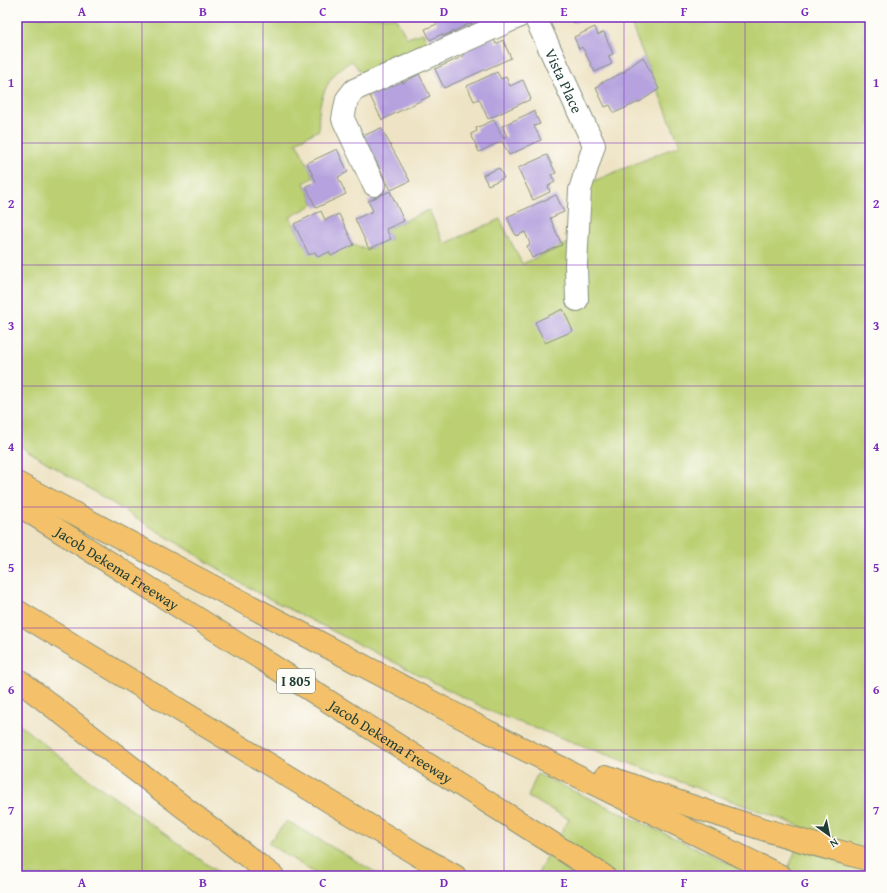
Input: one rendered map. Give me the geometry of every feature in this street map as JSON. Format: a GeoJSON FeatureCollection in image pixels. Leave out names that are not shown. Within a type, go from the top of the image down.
{"type":"FeatureCollection","features":[{"type":"Feature","properties":{"kind":"highway"},"geometry":{"type":"LineString","coordinates":[[17,483],[489,732],[781,876]]}},
{"type":"Feature","properties":{"kind":"highway","name":"Jacob Dekema Freeway"},"geometry":{"type":"LineString","coordinates":[[17,504],[604,876]]}},
{"type":"Feature","properties":{"kind":"highway"},"geometry":{"type":"LineString","coordinates":[[17,611],[409,850],[455,876]]}},
{"type":"Feature","properties":{"kind":"highway"},"geometry":{"type":"LineString","coordinates":[[17,679],[273,876]]}},
{"type":"Feature","properties":{"kind":"highway"},"geometry":{"type":"LineString","coordinates":[[489,732],[680,804],[792,840],[870,860]]}},
{"type":"Feature","properties":{"kind":"highway"},"geometry":{"type":"LineString","coordinates":[[256,863],[281,876]]}},
{"type":"Feature","properties":{"kind":"street"},"geometry":{"type":"LineString","coordinates":[[374,185],[343,119],[348,99],[354,90],[518,17]]}},
{"type":"Feature","properties":{"kind":"street","name":"Vista Place"},"geometry":{"type":"LineString","coordinates":[[535,17],[594,145],[580,190],[576,265],[577,300]]}},
{"type":"Feature","properties":{"kind":"green space"},"geometry":{"type":"Polygon","coordinates":[[[17,17],[395,17],[407,38],[423,33],[430,49],[364,76],[352,61],[343,66],[330,81],[325,90],[319,110],[319,130],[296,142],[314,177],[304,183],[314,204],[290,217],[309,254],[315,252],[329,252],[354,245],[369,249],[391,239],[386,229],[429,210],[444,244],[500,219],[522,264],[583,237],[589,183],[680,145],[628,17],[870,17],[870,876],[785,876],[805,828],[494,713],[256,592],[17,444],[17,17]]]}},
{"type":"Feature","properties":{"kind":"green space"},"geometry":{"type":"Polygon","coordinates":[[[17,723],[90,780],[223,876],[17,876],[17,723]]]}},
{"type":"Feature","properties":{"kind":"green space"},"geometry":{"type":"Polygon","coordinates":[[[537,774],[756,876],[536,876],[569,819],[528,797],[537,774]]]}},
{"type":"Feature","properties":{"kind":"green space"},"geometry":{"type":"Polygon","coordinates":[[[287,821],[382,876],[319,876],[268,843],[287,821]]]}},
{"type":"Feature","properties":{"kind":"building"},"geometry":{"type":"Polygon","coordinates":[[[434,17],[485,17],[480,19],[481,22],[472,26],[471,23],[443,36],[442,34],[430,40],[425,29],[437,24],[434,17]]]}},
{"type":"Feature","properties":{"kind":"building"},"geometry":{"type":"Polygon","coordinates":[[[565,17],[587,17],[574,23],[571,18],[566,20],[565,17]]]}},
{"type":"Feature","properties":{"kind":"building"},"geometry":{"type":"Polygon","coordinates":[[[595,27],[598,35],[604,32],[613,54],[608,56],[612,64],[595,72],[582,47],[579,49],[574,37],[595,27]]]}},
{"type":"Feature","properties":{"kind":"building"},"geometry":{"type":"Polygon","coordinates":[[[493,37],[496,44],[503,40],[511,58],[444,88],[435,69],[464,56],[462,51],[493,37]]]}},
{"type":"Feature","properties":{"kind":"building"},"geometry":{"type":"Polygon","coordinates":[[[643,57],[659,89],[641,101],[614,113],[610,105],[605,107],[596,88],[599,84],[626,71],[625,70],[643,57]]]}},
{"type":"Feature","properties":{"kind":"building"},"geometry":{"type":"Polygon","coordinates":[[[497,72],[501,79],[506,77],[510,86],[523,80],[531,99],[488,119],[479,99],[474,101],[467,86],[497,72]]]}},
{"type":"Feature","properties":{"kind":"building"},"geometry":{"type":"Polygon","coordinates":[[[419,74],[430,96],[382,120],[369,94],[400,78],[403,83],[419,74]]]}},
{"type":"Feature","properties":{"kind":"building"},"geometry":{"type":"Polygon","coordinates":[[[534,111],[540,124],[534,126],[541,140],[509,155],[502,141],[479,152],[471,134],[477,131],[476,128],[494,120],[503,138],[507,136],[502,126],[534,111]]]}},
{"type":"Feature","properties":{"kind":"building"},"geometry":{"type":"Polygon","coordinates":[[[381,128],[410,181],[391,190],[363,136],[381,128]]]}},
{"type":"Feature","properties":{"kind":"building"},"geometry":{"type":"Polygon","coordinates":[[[337,149],[348,172],[338,177],[346,194],[316,208],[306,186],[316,182],[307,163],[337,149]]]}},
{"type":"Feature","properties":{"kind":"building"},"geometry":{"type":"Polygon","coordinates":[[[547,155],[556,173],[551,175],[555,182],[548,186],[550,192],[533,200],[518,168],[547,155]]]}},
{"type":"Feature","properties":{"kind":"building"},"geometry":{"type":"Polygon","coordinates":[[[499,168],[504,178],[488,185],[483,175],[499,168]]]}},
{"type":"Feature","properties":{"kind":"building"},"geometry":{"type":"Polygon","coordinates":[[[390,191],[404,221],[386,229],[391,239],[369,249],[355,219],[373,211],[368,201],[390,191]]]}},
{"type":"Feature","properties":{"kind":"building"},"geometry":{"type":"Polygon","coordinates":[[[556,195],[564,212],[550,218],[562,245],[532,258],[527,246],[530,244],[525,232],[516,236],[507,217],[556,195]]]}},
{"type":"Feature","properties":{"kind":"building"},"geometry":{"type":"Polygon","coordinates":[[[321,211],[325,220],[339,214],[354,245],[331,256],[329,252],[318,257],[315,252],[309,255],[294,224],[321,211]]]}},
{"type":"Feature","properties":{"kind":"building"},"geometry":{"type":"Polygon","coordinates":[[[563,309],[573,331],[545,343],[535,322],[563,309]]]}}]}
